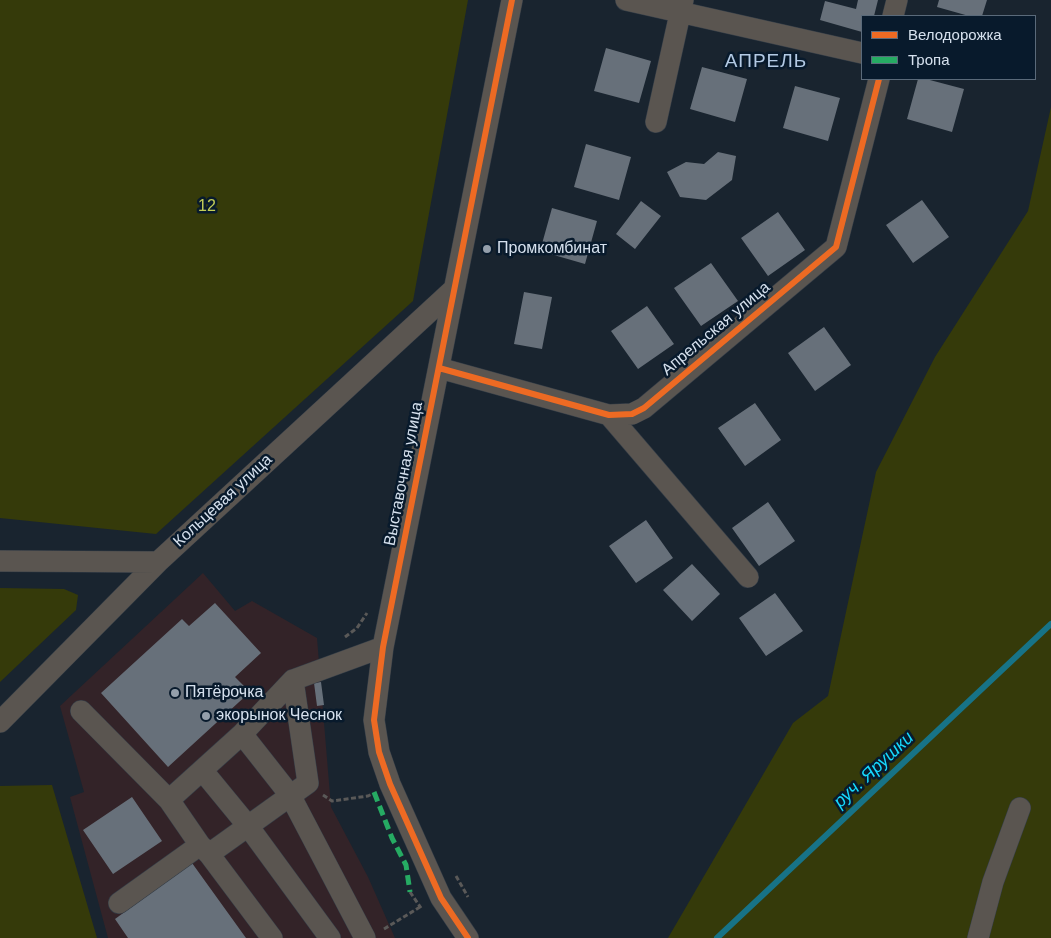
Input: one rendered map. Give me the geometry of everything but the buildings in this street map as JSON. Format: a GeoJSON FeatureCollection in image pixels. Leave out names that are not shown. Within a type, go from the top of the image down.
{"type":"FeatureCollection","features":[{"type":"Feature","properties":{"kind":"street","name":"Выставочная улица"},"geometry":{"type":"LineString","coordinates":[[468,938],[441,898],[390,784],[379,752],[374,720],[383,648],[512,0]]}},
{"type":"Feature","properties":{"kind":"street"},"geometry":{"type":"LineString","coordinates":[[626,0],[682,6],[861,53]]}},
{"type":"Feature","properties":{"kind":"street"},"geometry":{"type":"LineString","coordinates":[[893,15],[897,0]]}},
{"type":"Feature","properties":{"kind":"street"},"geometry":{"type":"LineString","coordinates":[[656,122],[682,6]]}},
{"type":"Feature","properties":{"kind":"street","name":"Апрельская улица"},"geometry":{"type":"LineString","coordinates":[[439,368],[609,415],[632,414],[644,408],[836,247],[879,80]]}},
{"type":"Feature","properties":{"kind":"street","name":"Кольцевая улица"},"geometry":{"type":"LineString","coordinates":[[0,722],[158,562],[454,289]]}},
{"type":"Feature","properties":{"kind":"street"},"geometry":{"type":"LineString","coordinates":[[609,415],[748,577]]}},
{"type":"Feature","properties":{"kind":"street"},"geometry":{"type":"LineString","coordinates":[[0,561],[158,562]]}},
{"type":"Feature","properties":{"kind":"street"},"geometry":{"type":"LineString","coordinates":[[169,800],[242,734],[292,680],[383,648]]}},
{"type":"Feature","properties":{"kind":"street"},"geometry":{"type":"LineString","coordinates":[[119,903],[205,849],[248,826],[308,783],[292,680]]}},
{"type":"Feature","properties":{"kind":"street"},"geometry":{"type":"LineString","coordinates":[[81,711],[169,800],[272,938]]}},
{"type":"Feature","properties":{"kind":"street"},"geometry":{"type":"LineString","coordinates":[[242,734],[290,795],[374,934]]}},
{"type":"Feature","properties":{"kind":"street"},"geometry":{"type":"LineString","coordinates":[[202,770],[248,826],[330,938]]}},
{"type":"Feature","properties":{"kind":"street"},"geometry":{"type":"LineString","coordinates":[[978,938],[993,882],[1020,808]]}},
{"type":"Feature","properties":{"kind":"path"},"geometry":{"type":"LineString","coordinates":[[308,783],[332,801],[368,796],[390,784]]}},
{"type":"Feature","properties":{"kind":"path"},"geometry":{"type":"LineString","coordinates":[[456,874],[470,900]]}},
{"type":"Feature","properties":{"kind":"path"},"geometry":{"type":"LineString","coordinates":[[374,934],[420,907]]}},
{"type":"Feature","properties":{"kind":"shaded area"},"geometry":{"type":"Polygon","coordinates":[[[203,573],[235,611],[252,601],[317,638],[331,807],[368,877],[395,938],[108,938],[70,797],[84,792],[60,706],[203,573]]]}},
{"type":"Feature","properties":{"kind":"green space","name":"12"},"geometry":{"type":"Polygon","coordinates":[[[0,0],[468,0],[413,301],[156,534],[0,518],[0,0]]]}},
{"type":"Feature","properties":{"kind":"green space"},"geometry":{"type":"Polygon","coordinates":[[[1051,107],[1051,938],[668,938],[793,723],[828,696],[876,472],[935,357],[1028,211],[1051,107]]]}},
{"type":"Feature","properties":{"kind":"green space"},"geometry":{"type":"Polygon","coordinates":[[[0,588],[64,589],[78,595],[76,610],[0,682],[0,588]]]}},
{"type":"Feature","properties":{"kind":"green space"},"geometry":{"type":"Polygon","coordinates":[[[52,785],[97,938],[0,938],[0,786],[52,785]]]}},
{"type":"Feature","properties":{"kind":"waterway","name":"руч. Ярушки"},"geometry":{"type":"LineString","coordinates":[[717,938],[1051,624]]}},
{"type":"Feature","properties":{"kind":"marked path"},"geometry":{"type":"LineString","coordinates":[[374,792],[392,838],[406,865],[410,892]]}},
{"type":"Feature","properties":{"kind":"cycle path"},"geometry":{"type":"LineString","coordinates":[[468,938],[441,898],[390,784],[379,752],[374,720],[383,647],[512,0]]}},
{"type":"Feature","properties":{"kind":"cycle path"},"geometry":{"type":"LineString","coordinates":[[439,368],[609,415],[632,414],[644,408],[836,247],[879,80]]}},
{"type":"Feature","properties":{"kind":"place","name":"Промкомбинат"},"geometry":{"type":"Point","coordinates":[487,249]}},
{"type":"Feature","properties":{"kind":"place","name":"Пятёрочка"},"geometry":{"type":"Point","coordinates":[175,693]}},
{"type":"Feature","properties":{"kind":"place","name":"экорынок Чеснок"},"geometry":{"type":"Point","coordinates":[206,716]}},
{"type":"Feature","properties":{"kind":"district","name":"АПРЕЛЬ"},"geometry":{"type":"Point","coordinates":[766,62]}}]}
